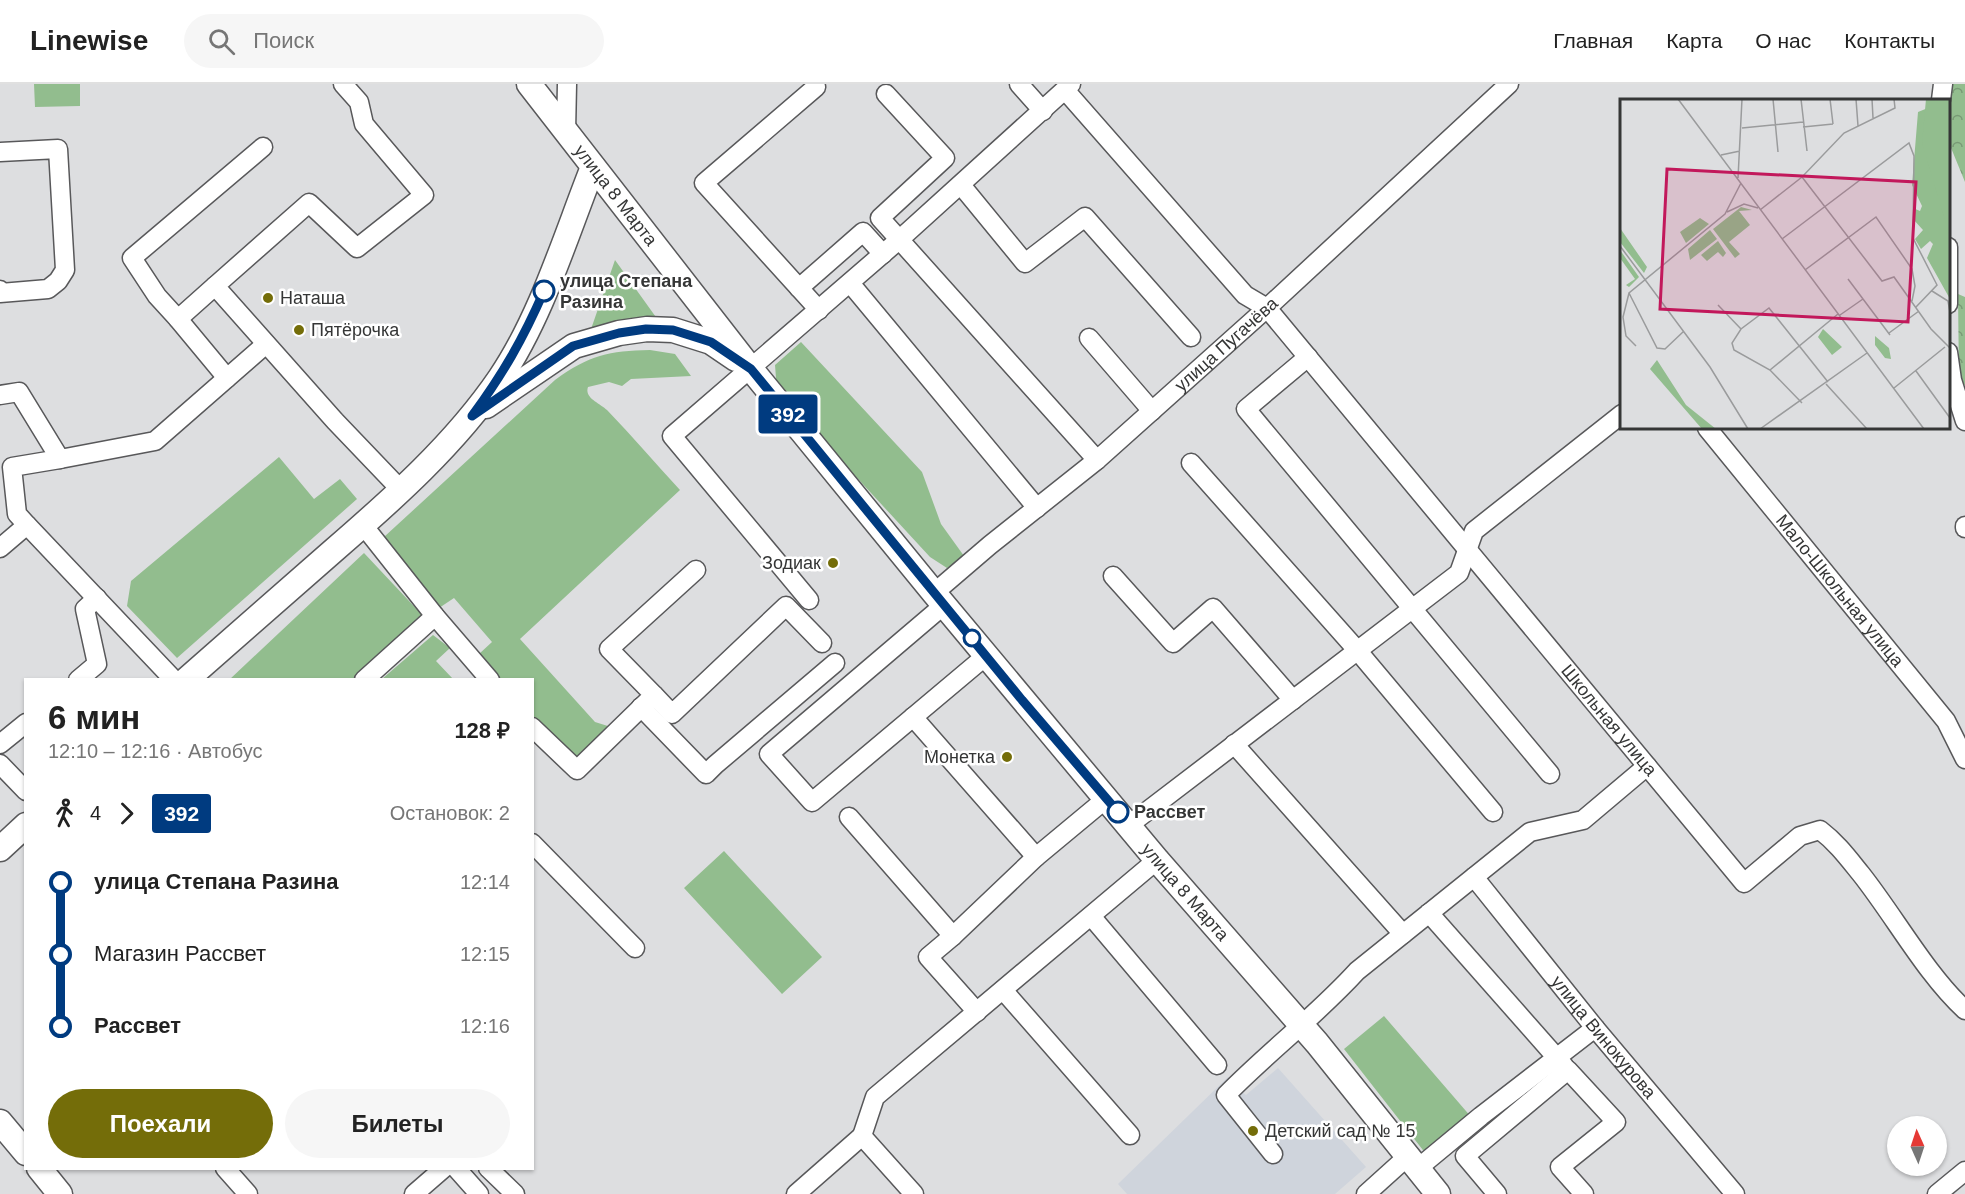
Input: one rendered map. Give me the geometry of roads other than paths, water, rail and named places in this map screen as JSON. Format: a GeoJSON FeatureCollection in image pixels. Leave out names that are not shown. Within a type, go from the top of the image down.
{"type":"FeatureCollection","features":[{"type":"Feature","properties":{"kind":"main road","name":"улица 8 Марта"},"geometry":{"type":"LineString","coordinates":[[529,84],[751,369],[939,599],[1157,860],[1302,1025],[1438,1194]]}},
{"type":"Feature","properties":{"kind":"main road"},"geometry":{"type":"LineString","coordinates":[[188,678],[363,525],[472,416],[501,377],[522,341],[593,167]]}},
{"type":"Feature","properties":{"kind":"main road"},"geometry":{"type":"LineString","coordinates":[[472,416],[573,346],[619,333],[646,329],[673,330],[711,342],[751,369]]}},
{"type":"Feature","properties":{"kind":"main road"},"geometry":{"type":"LineString","coordinates":[[0,849],[24,827]]}},
{"type":"Feature","properties":{"kind":"main road"},"geometry":{"type":"LineString","coordinates":[[0,1122],[24,1151]]}},
{"type":"Feature","properties":{"kind":"main road"},"geometry":{"type":"LineString","coordinates":[[41,1170],[60,1194]]}},
{"type":"Feature","properties":{"kind":"street"},"geometry":{"type":"LineString","coordinates":[[178,319],[309,203],[357,248],[424,195],[364,124],[359,102],[344,84]]}},
{"type":"Feature","properties":{"kind":"street"},"geometry":{"type":"LineString","coordinates":[[566,132],[567,84]]}},
{"type":"Feature","properties":{"kind":"street"},"geometry":{"type":"LineString","coordinates":[[1019,84],[1042,111]]}},
{"type":"Feature","properties":{"kind":"street","name":"улица Пугачёва"},"geometry":{"type":"LineString","coordinates":[[913,717],[812,802],[769,754],[1037,508],[1097,460],[1267,308],[1509,84]]}},
{"type":"Feature","properties":{"kind":"street"},"geometry":{"type":"LineString","coordinates":[[1941,99],[1943,84]]}},
{"type":"Feature","properties":{"kind":"street"},"geometry":{"type":"LineString","coordinates":[[816,87],[704,183],[819,310]]}},
{"type":"Feature","properties":{"kind":"street"},"geometry":{"type":"LineString","coordinates":[[809,600],[672,436],[883,254],[1068,87]]}},
{"type":"Feature","properties":{"kind":"street","name":"Школьная улица"},"geometry":{"type":"LineString","coordinates":[[1068,87],[1245,294],[1267,308],[1744,883],[1800,837],[1820,830],[1836,842],[1884,903],[1939,981],[1965,1010]]}},
{"type":"Feature","properties":{"kind":"street"},"geometry":{"type":"LineString","coordinates":[[886,94],[945,158],[880,218],[1097,460]]}},
{"type":"Feature","properties":{"kind":"street"},"geometry":{"type":"LineString","coordinates":[[227,378],[157,296],[132,258],[263,147]]}},
{"type":"Feature","properties":{"kind":"street"},"geometry":{"type":"LineString","coordinates":[[0,152],[57,149],[65,270],[58,282],[48,289],[0,293],[0,290]]}},
{"type":"Feature","properties":{"kind":"street"},"geometry":{"type":"LineString","coordinates":[[961,185],[1025,263],[1085,217],[1191,337]]}},
{"type":"Feature","properties":{"kind":"street"},"geometry":{"type":"LineString","coordinates":[[799,288],[863,232],[883,254]]}},
{"type":"Feature","properties":{"kind":"street"},"geometry":{"type":"LineString","coordinates":[[850,283],[1037,508]]}},
{"type":"Feature","properties":{"kind":"street"},"geometry":{"type":"LineString","coordinates":[[215,286],[334,421],[400,490]]}},
{"type":"Feature","properties":{"kind":"street"},"geometry":{"type":"LineString","coordinates":[[1089,338],[1152,411]]}},
{"type":"Feature","properties":{"kind":"street"},"geometry":{"type":"LineString","coordinates":[[172,678],[17,514],[12,468],[155,441],[266,344]]}},
{"type":"Feature","properties":{"kind":"street"},"geometry":{"type":"LineString","coordinates":[[1308,357],[1246,409],[1550,774]]}},
{"type":"Feature","properties":{"kind":"street"},"geometry":{"type":"LineString","coordinates":[[1950,366],[1965,421]]}},
{"type":"Feature","properties":{"kind":"street"},"geometry":{"type":"LineString","coordinates":[[0,395],[19,392],[60,459]]}},
{"type":"Feature","properties":{"kind":"street"},"geometry":{"type":"LineString","coordinates":[[1129,825],[1459,573],[1474,531],[1620,416]]}},
{"type":"Feature","properties":{"kind":"street","name":"Мало-Школьная улица"},"geometry":{"type":"LineString","coordinates":[[1708,429],[1946,721],[1965,759]]}},
{"type":"Feature","properties":{"kind":"street"},"geometry":{"type":"LineString","coordinates":[[1191,463],[1357,650],[1494,813]]}},
{"type":"Feature","properties":{"kind":"street"},"geometry":{"type":"LineString","coordinates":[[0,548],[27,525]]}},
{"type":"Feature","properties":{"kind":"street"},"geometry":{"type":"LineString","coordinates":[[363,525],[435,616],[488,678]]}},
{"type":"Feature","properties":{"kind":"street"},"geometry":{"type":"LineString","coordinates":[[696,570],[609,649],[647,701],[706,774],[835,663]]}},
{"type":"Feature","properties":{"kind":"street"},"geometry":{"type":"LineString","coordinates":[[1113,576],[1173,643],[1213,608],[1293,700]]}},
{"type":"Feature","properties":{"kind":"street"},"geometry":{"type":"LineString","coordinates":[[80,678],[97,664],[86,609],[97,598]]}},
{"type":"Feature","properties":{"kind":"street"},"geometry":{"type":"LineString","coordinates":[[647,701],[672,714],[786,606],[822,643]]}},
{"type":"Feature","properties":{"kind":"street"},"geometry":{"type":"LineString","coordinates":[[366,678],[435,616]]}},
{"type":"Feature","properties":{"kind":"street"},"geometry":{"type":"LineString","coordinates":[[987,656],[913,717],[1036,857]]}},
{"type":"Feature","properties":{"kind":"street"},"geometry":{"type":"LineString","coordinates":[[534,729],[577,771],[647,701]]}},
{"type":"Feature","properties":{"kind":"street"},"geometry":{"type":"LineString","coordinates":[[0,744],[24,725]]}},
{"type":"Feature","properties":{"kind":"street"},"geometry":{"type":"LineString","coordinates":[[1234,744],[1403,934]]}},
{"type":"Feature","properties":{"kind":"street"},"geometry":{"type":"LineString","coordinates":[[0,764],[24,789]]}},
{"type":"Feature","properties":{"kind":"street"},"geometry":{"type":"LineString","coordinates":[[1273,1154],[1226,1095],[1284,1039],[1334,996],[1356,971],[1530,832],[1583,820],[1647,766]]}},
{"type":"Feature","properties":{"kind":"street"},"geometry":{"type":"LineString","coordinates":[[977,1011],[928,957],[1036,857],[1107,798]]}},
{"type":"Feature","properties":{"kind":"street"},"geometry":{"type":"LineString","coordinates":[[849,817],[953,936]]}},
{"type":"Feature","properties":{"kind":"street"},"geometry":{"type":"LineString","coordinates":[[534,845],[634,948]]}},
{"type":"Feature","properties":{"kind":"street"},"geometry":{"type":"LineString","coordinates":[[796,1194],[862,1136],[875,1097],[1157,860]]}},
{"type":"Feature","properties":{"kind":"street","name":"улица Винокурова"},"geometry":{"type":"LineString","coordinates":[[1474,877],[1595,1028],[1735,1194]]}},
{"type":"Feature","properties":{"kind":"street"},"geometry":{"type":"LineString","coordinates":[[1429,914],[1616,1122],[1560,1167],[1584,1194]]}},
{"type":"Feature","properties":{"kind":"street"},"geometry":{"type":"LineString","coordinates":[[1091,916],[1217,1065]]}},
{"type":"Feature","properties":{"kind":"street"},"geometry":{"type":"LineString","coordinates":[[1003,990],[1130,1135]]}},
{"type":"Feature","properties":{"kind":"street"},"geometry":{"type":"LineString","coordinates":[[1497,1194],[1465,1156],[1562,1064],[1595,1028]]}},
{"type":"Feature","properties":{"kind":"street"},"geometry":{"type":"LineString","coordinates":[[1366,1194],[1562,1064]]}},
{"type":"Feature","properties":{"kind":"street"},"geometry":{"type":"LineString","coordinates":[[862,1136],[914,1194]]}},
{"type":"Feature","properties":{"kind":"street"},"geometry":{"type":"LineString","coordinates":[[227,1170],[248,1194]]}},
{"type":"Feature","properties":{"kind":"street"},"geometry":{"type":"LineString","coordinates":[[414,1194],[442,1170]]}},
{"type":"Feature","properties":{"kind":"street"},"geometry":{"type":"LineString","coordinates":[[458,1170],[479,1194]]}},
{"type":"Feature","properties":{"kind":"street"},"geometry":{"type":"LineString","coordinates":[[490,1170],[515,1194]]}},
{"type":"Feature","properties":{"kind":"street"},"geometry":{"type":"LineString","coordinates":[[1937,1194],[1965,1171]]}},
{"type":"Feature","properties":{"kind":"place","name":"улица Степана Разина"},"geometry":{"type":"Point","coordinates":[544,291]}},
{"type":"Feature","properties":{"kind":"place","name":"Наташа"},"geometry":{"type":"Point","coordinates":[268,298]}},
{"type":"Feature","properties":{"kind":"place","name":"Пятёрочка"},"geometry":{"type":"Point","coordinates":[299,330]}},
{"type":"Feature","properties":{"kind":"place","name":"Зодиак"},"geometry":{"type":"Point","coordinates":[833,563]}},
{"type":"Feature","properties":{"kind":"place","name":"Монетка"},"geometry":{"type":"Point","coordinates":[1007,757]}},
{"type":"Feature","properties":{"kind":"place","name":"Рассвет"},"geometry":{"type":"Point","coordinates":[1118,812]}},
{"type":"Feature","properties":{"kind":"place","name":"Детский сад № 15"},"geometry":{"type":"Point","coordinates":[1253,1131]}}]}
